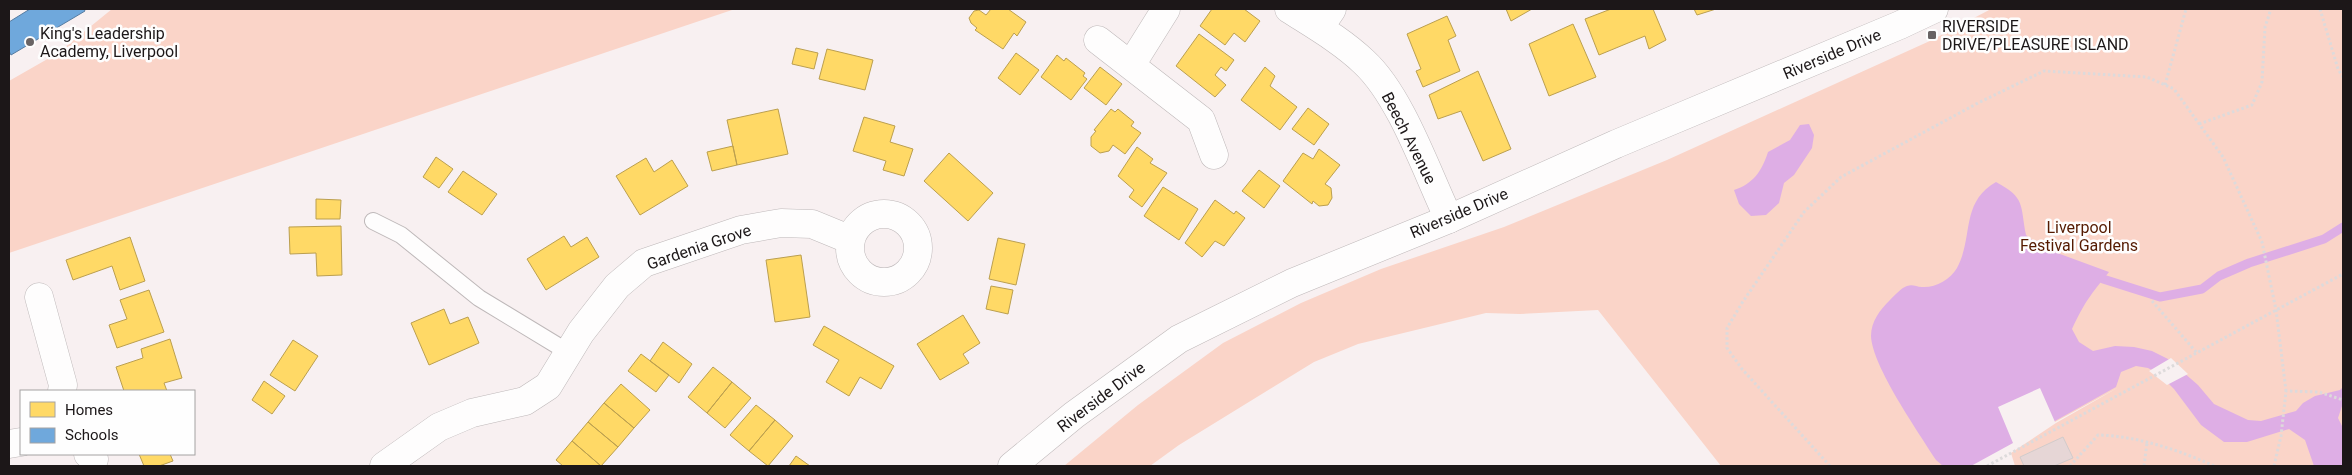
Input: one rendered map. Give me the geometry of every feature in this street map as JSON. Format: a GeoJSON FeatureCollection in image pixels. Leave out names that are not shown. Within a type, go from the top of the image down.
{"type":"FeatureCollection","features":[{"type":"Feature","properties":{"kind":"street"},"geometry":{"type":"LineString","coordinates":[[1131,65],[1166,9]]}},
{"type":"Feature","properties":{"kind":"street","name":"Beech Avenue"},"geometry":{"type":"LineString","coordinates":[[1289,9],[1326,18],[1387,90],[1449,219]]}},
{"type":"Feature","properties":{"kind":"street","name":"Riverside Drive"},"geometry":{"type":"LineString","coordinates":[[1012,466],[1074,415],[1179,339],[1292,282],[1449,219],[1616,144],[1891,29],[1934,9]]}},
{"type":"Feature","properties":{"kind":"street"},"geometry":{"type":"LineString","coordinates":[[1098,40],[1201,120],[1214,155]]}},
{"type":"Feature","properties":{"kind":"street","name":"Gardenia Grove"},"geometry":{"type":"LineString","coordinates":[[384,466],[439,427],[472,413],[525,400],[548,386],[581,332],[617,286],[644,263],[741,230],[781,223],[812,224],[850,240]]}},
{"type":"Feature","properties":{"kind":"street"},"geometry":{"type":"LineString","coordinates":[[39,297],[63,385],[62,390]]}},
{"type":"Feature","properties":{"kind":"lane"},"geometry":{"type":"LineString","coordinates":[[373,221],[401,235],[479,298],[568,352]]}},
{"type":"Feature","properties":{"kind":"path"},"geometry":{"type":"LineString","coordinates":[[2165,85],[2186,9]]}},
{"type":"Feature","properties":{"kind":"path"},"geometry":{"type":"LineString","coordinates":[[2199,124],[2252,104],[2262,82],[2265,27],[2271,9]]}},
{"type":"Feature","properties":{"kind":"path"},"geometry":{"type":"LineString","coordinates":[[2320,9],[2338,69],[2343,77]]}},
{"type":"Feature","properties":{"kind":"path"},"geometry":{"type":"LineString","coordinates":[[1830,466],[1742,369],[1727,348],[1727,328],[1804,212],[1841,177],[1978,103],[2044,72],[2147,77],[2174,89],[2223,157],[2262,242],[2276,310],[2286,391],[2281,436],[2274,466]]}},
{"type":"Feature","properties":{"kind":"path"},"geometry":{"type":"LineString","coordinates":[[1986,466],[2343,274]]}},
{"type":"Feature","properties":{"kind":"path"},"geometry":{"type":"LineString","coordinates":[[2152,301],[2197,353]]}},
{"type":"Feature","properties":{"kind":"path"},"geometry":{"type":"LineString","coordinates":[[2286,391],[2319,392],[2343,400]]}},
{"type":"Feature","properties":{"kind":"path"},"geometry":{"type":"LineString","coordinates":[[2070,466],[2098,435],[2120,436],[2165,447],[2214,466]]}},
{"type":"Feature","properties":{"kind":"path"},"geometry":{"type":"LineString","coordinates":[[2144,466],[2147,443]]}},
{"type":"Feature","properties":{"kind":"green space"},"geometry":{"type":"Polygon","coordinates":[[[112,9],[735,9],[9,253],[9,81],[58,53],[112,9]]]}},
{"type":"Feature","properties":{"kind":"green space","name":"Liverpool Festival Gardens"},"geometry":{"type":"Polygon","coordinates":[[[1991,9],[2343,9],[2343,466],[1721,466],[1598,310],[1520,314],[1486,313],[1358,344],[1314,362],[1179,445],[1150,466],[1064,466],[1138,405],[1223,343],[1301,303],[1381,269],[1504,227],[1667,160],[1932,40],[1991,9]]]}},
{"type":"Feature","properties":{"kind":"shaded area"},"geometry":{"type":"Polygon","coordinates":[[[1809,124],[1814,135],[1812,148],[1794,175],[1784,183],[1779,203],[1766,215],[1751,216],[1739,204],[1734,190],[1756,176],[1768,152],[1790,140],[1800,125],[1809,124]]]}},
{"type":"Feature","properties":{"kind":"shaded area"},"geometry":{"type":"Polygon","coordinates":[[[1996,182],[2017,198],[2022,209],[2026,235],[2041,247],[2109,272],[2088,299],[2072,329],[2079,342],[2093,351],[2115,346],[2134,347],[2152,351],[2168,359],[2198,385],[2214,404],[2248,420],[2261,421],[2296,411],[2303,403],[2315,396],[2340,390],[2343,387],[2343,403],[2338,418],[2343,428],[2343,466],[2314,466],[2305,440],[2289,429],[2247,442],[2224,442],[2201,425],[2174,389],[2159,374],[2148,368],[2136,366],[2121,372],[2116,387],[2055,421],[2008,452],[2012,466],[1943,466],[1936,460],[1908,417],[1888,381],[1873,349],[1871,331],[1874,321],[1880,312],[1903,288],[1911,285],[1927,287],[1937,285],[1954,272],[1962,256],[1972,210],[1985,190],[1996,182]]]}},
{"type":"Feature","properties":{"kind":"pier"},"geometry":{"type":"Polygon","coordinates":[[[2171,358],[2188,374],[2167,385],[2149,371],[2171,358]]]}},
{"type":"Feature","properties":{"kind":"pier"},"geometry":{"type":"Polygon","coordinates":[[[2119,387],[2056,423],[2011,453],[2015,466],[1971,466],[2013,443],[1998,407],[2040,388],[2055,422],[2119,387]]]}},
{"type":"Feature","properties":{"kind":"building: Homes"},"geometry":{"type":"Polygon","coordinates":[[[991,9],[1008,9],[1026,22],[1017,36],[1014,33],[1003,49],[975,30],[977,28],[971,23],[969,18],[974,11],[979,10],[986,15],[991,9]]]}},
{"type":"Feature","properties":{"kind":"building: Homes"},"geometry":{"type":"Polygon","coordinates":[[[1212,9],[1244,9],[1260,21],[1245,42],[1234,33],[1225,45],[1200,26],[1212,9]]]}},
{"type":"Feature","properties":{"kind":"building: Homes"},"geometry":{"type":"Polygon","coordinates":[[[1506,9],[1532,9],[1511,21],[1506,9]]]}},
{"type":"Feature","properties":{"kind":"building: Homes"},"geometry":{"type":"Polygon","coordinates":[[[1611,9],[1653,9],[1666,40],[1649,49],[1645,36],[1599,55],[1585,19],[1611,9]]]}},
{"type":"Feature","properties":{"kind":"building: Homes"},"geometry":{"type":"Polygon","coordinates":[[[1694,9],[1716,9],[1697,15],[1694,9]]]}},
{"type":"Feature","properties":{"kind":"building: Homes"},"geometry":{"type":"Polygon","coordinates":[[[1447,16],[1456,36],[1448,40],[1460,71],[1423,87],[1416,71],[1421,69],[1407,34],[1447,16]]]}},
{"type":"Feature","properties":{"kind":"building: Homes"},"geometry":{"type":"Polygon","coordinates":[[[1573,24],[1596,77],[1549,96],[1529,44],[1573,24]]]}},
{"type":"Feature","properties":{"kind":"building: Homes"},"geometry":{"type":"Polygon","coordinates":[[[1199,34],[1234,60],[1226,71],[1221,67],[1215,75],[1226,85],[1215,97],[1176,66],[1199,34]]]}},
{"type":"Feature","properties":{"kind":"building: Homes"},"geometry":{"type":"Polygon","coordinates":[[[796,48],[818,53],[814,69],[792,64],[796,48]]]}},
{"type":"Feature","properties":{"kind":"building: Homes"},"geometry":{"type":"Polygon","coordinates":[[[827,49],[873,60],[865,90],[819,79],[827,49]]]}},
{"type":"Feature","properties":{"kind":"building: Homes"},"geometry":{"type":"Polygon","coordinates":[[[1016,53],[1039,70],[1020,95],[998,78],[1016,53]]]}},
{"type":"Feature","properties":{"kind":"building: Homes"},"geometry":{"type":"Polygon","coordinates":[[[1057,55],[1064,61],[1066,58],[1085,73],[1083,76],[1087,79],[1071,100],[1041,77],[1057,55]]]}},
{"type":"Feature","properties":{"kind":"building: Homes"},"geometry":{"type":"Polygon","coordinates":[[[1100,67],[1122,84],[1106,105],[1084,88],[1100,67]]]}},
{"type":"Feature","properties":{"kind":"building: Homes"},"geometry":{"type":"Polygon","coordinates":[[[1265,67],[1275,76],[1270,86],[1297,107],[1280,130],[1241,100],[1265,67]]]}},
{"type":"Feature","properties":{"kind":"building: Homes"},"geometry":{"type":"Polygon","coordinates":[[[1478,71],[1511,149],[1483,161],[1461,111],[1438,119],[1429,95],[1478,71]]]}},
{"type":"Feature","properties":{"kind":"building: Homes"},"geometry":{"type":"Polygon","coordinates":[[[1308,108],[1329,124],[1314,145],[1292,129],[1308,108]]]}},
{"type":"Feature","properties":{"kind":"building: Homes"},"geometry":{"type":"Polygon","coordinates":[[[778,109],[788,154],[737,165],[727,120],[778,109]]]}},
{"type":"Feature","properties":{"kind":"building: Homes"},"geometry":{"type":"Polygon","coordinates":[[[1111,109],[1115,112],[1118,109],[1134,122],[1131,126],[1141,133],[1125,154],[1113,145],[1109,151],[1100,153],[1091,146],[1091,137],[1096,131],[1094,130],[1111,109]]]}},
{"type":"Feature","properties":{"kind":"building: Homes"},"geometry":{"type":"Polygon","coordinates":[[[864,117],[895,126],[890,142],[913,149],[904,176],[883,170],[886,161],[853,151],[864,117]]]}},
{"type":"Feature","properties":{"kind":"building: Homes"},"geometry":{"type":"Polygon","coordinates":[[[733,146],[737,165],[712,171],[707,152],[733,146]]]}},
{"type":"Feature","properties":{"kind":"building: Homes"},"geometry":{"type":"Polygon","coordinates":[[[1137,147],[1153,159],[1150,163],[1167,173],[1142,207],[1129,197],[1134,190],[1118,176],[1137,147]]]}},
{"type":"Feature","properties":{"kind":"building: Homes"},"geometry":{"type":"Polygon","coordinates":[[[1319,149],[1340,165],[1325,184],[1331,188],[1332,198],[1328,205],[1319,206],[1313,201],[1312,204],[1283,181],[1303,153],[1313,159],[1319,149]]]}},
{"type":"Feature","properties":{"kind":"building: Homes"},"geometry":{"type":"Polygon","coordinates":[[[949,153],[993,193],[968,221],[924,181],[949,153]]]}},
{"type":"Feature","properties":{"kind":"building: Homes"},"geometry":{"type":"Polygon","coordinates":[[[436,157],[453,169],[439,188],[423,177],[436,157]]]}},
{"type":"Feature","properties":{"kind":"building: Homes"},"geometry":{"type":"Polygon","coordinates":[[[646,158],[654,172],[672,160],[688,186],[640,215],[616,176],[646,158]]]}},
{"type":"Feature","properties":{"kind":"building: Homes"},"geometry":{"type":"Polygon","coordinates":[[[1259,170],[1280,186],[1264,208],[1242,191],[1259,170]]]}},
{"type":"Feature","properties":{"kind":"building: Homes"},"geometry":{"type":"Polygon","coordinates":[[[463,171],[497,194],[482,215],[448,192],[463,171]]]}},
{"type":"Feature","properties":{"kind":"building: Homes"},"geometry":{"type":"Polygon","coordinates":[[[1163,187],[1198,209],[1179,240],[1144,216],[1163,187]]]}},
{"type":"Feature","properties":{"kind":"building: Homes"},"geometry":{"type":"Polygon","coordinates":[[[316,199],[341,200],[340,219],[316,219],[316,199]]]}},
{"type":"Feature","properties":{"kind":"building: Homes"},"geometry":{"type":"Polygon","coordinates":[[[1215,200],[1234,214],[1236,211],[1245,218],[1224,246],[1215,241],[1202,257],[1185,243],[1215,200]]]}},
{"type":"Feature","properties":{"kind":"building: Homes"},"geometry":{"type":"Polygon","coordinates":[[[341,226],[342,275],[317,276],[316,253],[290,254],[289,227],[341,226]]]}},
{"type":"Feature","properties":{"kind":"building: Homes"},"geometry":{"type":"Polygon","coordinates":[[[564,236],[571,247],[587,237],[599,257],[546,290],[527,259],[564,236]]]}},
{"type":"Feature","properties":{"kind":"building: Homes"},"geometry":{"type":"Polygon","coordinates":[[[130,237],[145,281],[120,290],[112,266],[73,280],[66,260],[130,237]]]}},
{"type":"Feature","properties":{"kind":"building: Homes"},"geometry":{"type":"Polygon","coordinates":[[[998,238],[1025,244],[1016,285],[989,279],[998,238]]]}},
{"type":"Feature","properties":{"kind":"building: Homes"},"geometry":{"type":"Polygon","coordinates":[[[801,255],[810,317],[775,322],[766,260],[801,255]]]}},
{"type":"Feature","properties":{"kind":"building: Homes"},"geometry":{"type":"Polygon","coordinates":[[[991,286],[1013,290],[1008,314],[986,309],[991,286]]]}},
{"type":"Feature","properties":{"kind":"building: Homes"},"geometry":{"type":"Polygon","coordinates":[[[149,290],[164,332],[117,348],[109,325],[127,319],[120,300],[149,290]]]}},
{"type":"Feature","properties":{"kind":"building: Homes"},"geometry":{"type":"Polygon","coordinates":[[[444,309],[450,324],[468,317],[479,343],[429,365],[411,323],[444,309]]]}},
{"type":"Feature","properties":{"kind":"building: Homes"},"geometry":{"type":"Polygon","coordinates":[[[963,315],[980,343],[963,354],[969,363],[940,380],[917,344],[963,315]]]}},
{"type":"Feature","properties":{"kind":"building: Homes"},"geometry":{"type":"Polygon","coordinates":[[[824,326],[894,366],[881,389],[860,377],[849,396],[826,382],[839,360],[813,345],[824,326]]]}},
{"type":"Feature","properties":{"kind":"building: Homes"},"geometry":{"type":"Polygon","coordinates":[[[170,339],[182,378],[164,383],[167,390],[124,390],[116,367],[143,358],[141,349],[170,339]]]}},
{"type":"Feature","properties":{"kind":"building: Homes"},"geometry":{"type":"Polygon","coordinates":[[[293,340],[318,356],[295,391],[270,375],[293,340]]]}},
{"type":"Feature","properties":{"kind":"building: Homes"},"geometry":{"type":"Polygon","coordinates":[[[663,342],[692,364],[679,383],[650,361],[663,342]]]}},
{"type":"Feature","properties":{"kind":"building: Homes"},"geometry":{"type":"Polygon","coordinates":[[[641,354],[669,375],[656,392],[628,371],[641,354]]]}},
{"type":"Feature","properties":{"kind":"building: Homes"},"geometry":{"type":"Polygon","coordinates":[[[713,367],[732,382],[707,413],[688,397],[713,367]]]}},
{"type":"Feature","properties":{"kind":"building: Homes"},"geometry":{"type":"Polygon","coordinates":[[[264,381],[285,396],[272,414],[252,400],[264,381]]]}},
{"type":"Feature","properties":{"kind":"building: Homes"},"geometry":{"type":"Polygon","coordinates":[[[732,382],[751,398],[725,428],[707,413],[732,382]]]}},
{"type":"Feature","properties":{"kind":"building: Homes"},"geometry":{"type":"Polygon","coordinates":[[[621,384],[650,410],[634,428],[604,403],[621,384]]]}},
{"type":"Feature","properties":{"kind":"building: Homes"},"geometry":{"type":"Polygon","coordinates":[[[604,403],[634,428],[618,447],[588,422],[604,403]]]}},
{"type":"Feature","properties":{"kind":"building: Homes"},"geometry":{"type":"Polygon","coordinates":[[[756,405],[775,420],[749,451],[730,435],[756,405]]]}},
{"type":"Feature","properties":{"kind":"building: Homes"},"geometry":{"type":"Polygon","coordinates":[[[775,420],[793,436],[768,466],[749,451],[775,420]]]}},
{"type":"Feature","properties":{"kind":"building: Homes"},"geometry":{"type":"Polygon","coordinates":[[[588,422],[618,447],[601,466],[572,441],[588,422]]]}},
{"type":"Feature","properties":{"kind":"building: Homes"},"geometry":{"type":"Polygon","coordinates":[[[572,441],[601,466],[563,466],[556,460],[572,441]]]}},
{"type":"Feature","properties":{"kind":"building: Homes"},"geometry":{"type":"Polygon","coordinates":[[[139,455],[170,455],[173,461],[159,466],[144,466],[139,455]]]}},
{"type":"Feature","properties":{"kind":"building: Homes"},"geometry":{"type":"Polygon","coordinates":[[[796,456],[810,466],[789,466],[796,456]]]}},
{"type":"Feature","properties":{"kind":"building: Schools","name":"King's Leadership Academy, Liverpool"},"geometry":{"type":"Polygon","coordinates":[[[30,9],[84,9],[85,11],[11,55],[9,51],[9,22],[30,9]]]}},
{"type":"Feature","properties":{"kind":"building: Other"},"geometry":{"type":"Polygon","coordinates":[[[2063,437],[2073,458],[2054,466],[2024,466],[2020,457],[2063,437]]]}},
{"type":"Feature","properties":{"kind":"waterway"},"geometry":{"type":"LineString","coordinates":[[2103,279],[2160,297],[2202,289],[2219,276],[2249,263],[2324,239],[2343,227]]}},
{"type":"Feature","properties":{"kind":"place","name":"RIVERSIDE DRIVE/PLEASURE ISLAND"},"geometry":{"type":"Point","coordinates":[1932,35]}},
{"type":"Feature","properties":{"kind":"place","name":"King's Leadership Academy, Liverpool"},"geometry":{"type":"Point","coordinates":[30,42]}}]}
